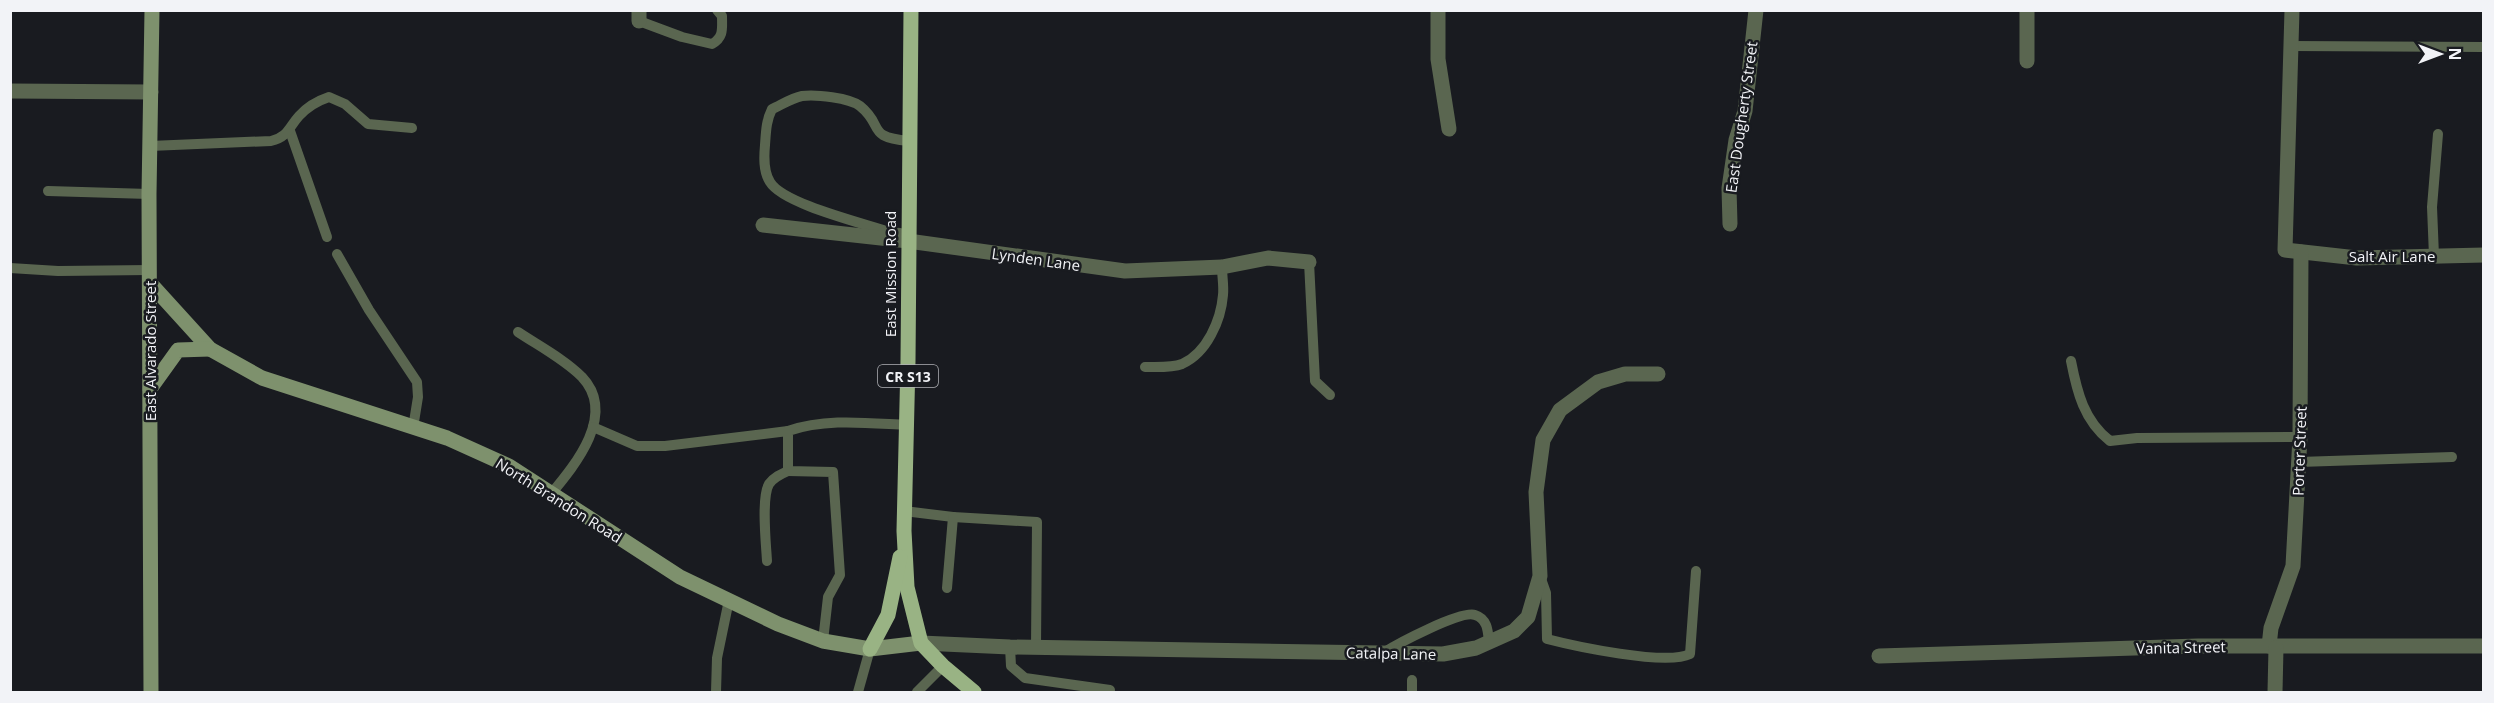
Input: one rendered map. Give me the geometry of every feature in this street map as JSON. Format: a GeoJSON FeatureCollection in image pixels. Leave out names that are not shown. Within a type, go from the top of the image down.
{"type":"FeatureCollection","features":[{"type":"Feature","properties":{"kind":"main road","name":"East Mission Road"},"geometry":{"type":"LineString","coordinates":[[911,10],[904,531],[908,587],[921,643]]}},
{"type":"Feature","properties":{"kind":"main road"},"geometry":{"type":"LineString","coordinates":[[870,649],[888,615],[904,531]]}},
{"type":"Feature","properties":{"kind":"main road"},"geometry":{"type":"LineString","coordinates":[[921,643],[974,693]]}},
{"type":"Feature","properties":{"kind":"street","name":"East Alvarado Street"},"geometry":{"type":"LineString","coordinates":[[151,693],[149,195],[152,10]]}},
{"type":"Feature","properties":{"kind":"street"},"geometry":{"type":"LineString","coordinates":[[1438,10],[1438,59],[1449,129]]}},
{"type":"Feature","properties":{"kind":"street","name":"East Dougherty Street"},"geometry":{"type":"LineString","coordinates":[[1730,224],[1729,188],[1736,140],[1745,111],[1756,10]]}},
{"type":"Feature","properties":{"kind":"street"},"geometry":{"type":"LineString","coordinates":[[2026,61],[2027,10]]}},
{"type":"Feature","properties":{"kind":"street","name":"Porter Street"},"geometry":{"type":"LineString","coordinates":[[2275,693],[2271,628],[2293,566],[2300,437],[2293,251],[2292,10]]}},
{"type":"Feature","properties":{"kind":"street"},"geometry":{"type":"LineString","coordinates":[[10,91],[151,92]]}},
{"type":"Feature","properties":{"kind":"street","name":"Lynden Lane"},"geometry":{"type":"LineString","coordinates":[[763,225],[908,237],[1125,271],[1222,267],[1268,258],[1309,262]]}},
{"type":"Feature","properties":{"kind":"street","name":"Salt Air Lane"},"geometry":{"type":"LineString","coordinates":[[2293,251],[2357,258],[2484,255]]}},
{"type":"Feature","properties":{"kind":"street","name":"North Brandon Road"},"geometry":{"type":"LineString","coordinates":[[150,277],[210,349],[262,378],[447,438],[509,466],[680,577],[778,624],[823,641],[870,649],[921,643]]}},
{"type":"Feature","properties":{"kind":"street"},"geometry":{"type":"LineString","coordinates":[[150,389],[178,350],[210,349]]}},
{"type":"Feature","properties":{"kind":"street","name":"Catalpa Lane"},"geometry":{"type":"LineString","coordinates":[[921,643],[1010,647],[1443,654],[1476,648],[1514,631],[1528,617],[1540,576],[1536,492],[1543,440],[1560,410],[1598,382],[1625,374],[1658,374]]}},
{"type":"Feature","properties":{"kind":"street","name":"Vanita Street"},"geometry":{"type":"LineString","coordinates":[[1879,656],[2198,646],[2484,646]]}},
{"type":"Feature","properties":{"kind":"lane"},"geometry":{"type":"LineString","coordinates":[[639,16],[682,37],[712,44],[720,39],[722,33],[722,16],[717,10]]}},
{"type":"Feature","properties":{"kind":"lane"},"geometry":{"type":"LineString","coordinates":[[2291,46],[2484,47]]}},
{"type":"Feature","properties":{"kind":"lane"},"geometry":{"type":"LineString","coordinates":[[908,237],[813,207],[783,194],[770,182],[764,162],[766,121],[772,109],[802,96],[849,100],[862,107],[881,135],[890,139],[909,141]]}},
{"type":"Feature","properties":{"kind":"lane"},"geometry":{"type":"LineString","coordinates":[[150,146],[270,141],[282,138],[290,131],[298,117],[313,103],[328,97],[345,104],[368,124],[412,128]]}},
{"type":"Feature","properties":{"kind":"lane"},"geometry":{"type":"LineString","coordinates":[[290,131],[327,237]]}},
{"type":"Feature","properties":{"kind":"lane"},"geometry":{"type":"LineString","coordinates":[[2434,256],[2432,207],[2438,134]]}},
{"type":"Feature","properties":{"kind":"lane"},"geometry":{"type":"LineString","coordinates":[[48,191],[149,195]]}},
{"type":"Feature","properties":{"kind":"lane"},"geometry":{"type":"LineString","coordinates":[[337,254],[369,310],[417,382],[418,397],[413,428]]}},
{"type":"Feature","properties":{"kind":"lane"},"geometry":{"type":"LineString","coordinates":[[1309,262],[1314,381],[1330,395]]}},
{"type":"Feature","properties":{"kind":"lane"},"geometry":{"type":"LineString","coordinates":[[1145,367],[1181,365],[1199,353],[1208,341],[1218,317],[1223,295],[1222,267]]}},
{"type":"Feature","properties":{"kind":"lane"},"geometry":{"type":"LineString","coordinates":[[10,268],[150,277]]}},
{"type":"Feature","properties":{"kind":"lane"},"geometry":{"type":"LineString","coordinates":[[518,332],[583,378],[595,397],[593,427],[583,453],[551,494]]}},
{"type":"Feature","properties":{"kind":"lane"},"geometry":{"type":"LineString","coordinates":[[2071,361],[2078,395],[2086,413],[2109,441],[2136,438],[2300,437]]}},
{"type":"Feature","properties":{"kind":"lane"},"geometry":{"type":"LineString","coordinates":[[593,427],[637,446],[665,446],[788,431],[805,425],[848,421],[907,426]]}},
{"type":"Feature","properties":{"kind":"lane"},"geometry":{"type":"LineString","coordinates":[[788,431],[788,471]]}},
{"type":"Feature","properties":{"kind":"lane"},"geometry":{"type":"LineString","coordinates":[[2299,462],[2452,458]]}},
{"type":"Feature","properties":{"kind":"lane"},"geometry":{"type":"LineString","coordinates":[[767,561],[764,513],[768,486],[778,475],[788,471],[833,472],[840,575],[828,597],[823,641]]}},
{"type":"Feature","properties":{"kind":"lane"},"geometry":{"type":"LineString","coordinates":[[904,511],[1037,522],[1036,647]]}},
{"type":"Feature","properties":{"kind":"lane"},"geometry":{"type":"LineString","coordinates":[[947,588],[953,516]]}},
{"type":"Feature","properties":{"kind":"lane"},"geometry":{"type":"LineString","coordinates":[[1540,576],[1546,593],[1547,639],[1652,658],[1683,657],[1690,654],[1696,571]]}},
{"type":"Feature","properties":{"kind":"lane"},"geometry":{"type":"LineString","coordinates":[[716,693],[717,658],[729,600]]}},
{"type":"Feature","properties":{"kind":"lane"},"geometry":{"type":"LineString","coordinates":[[1383,653],[1454,618],[1472,614],[1485,622],[1489,643]]}},
{"type":"Feature","properties":{"kind":"lane"},"geometry":{"type":"LineString","coordinates":[[1010,647],[1011,666],[1025,678],[1110,690]]}},
{"type":"Feature","properties":{"kind":"lane"},"geometry":{"type":"LineString","coordinates":[[858,693],[870,649]]}},
{"type":"Feature","properties":{"kind":"lane"},"geometry":{"type":"LineString","coordinates":[[917,693],[943,666]]}},
{"type":"Feature","properties":{"kind":"lane"},"geometry":{"type":"LineString","coordinates":[[1412,680],[1412,693]]}}]}
